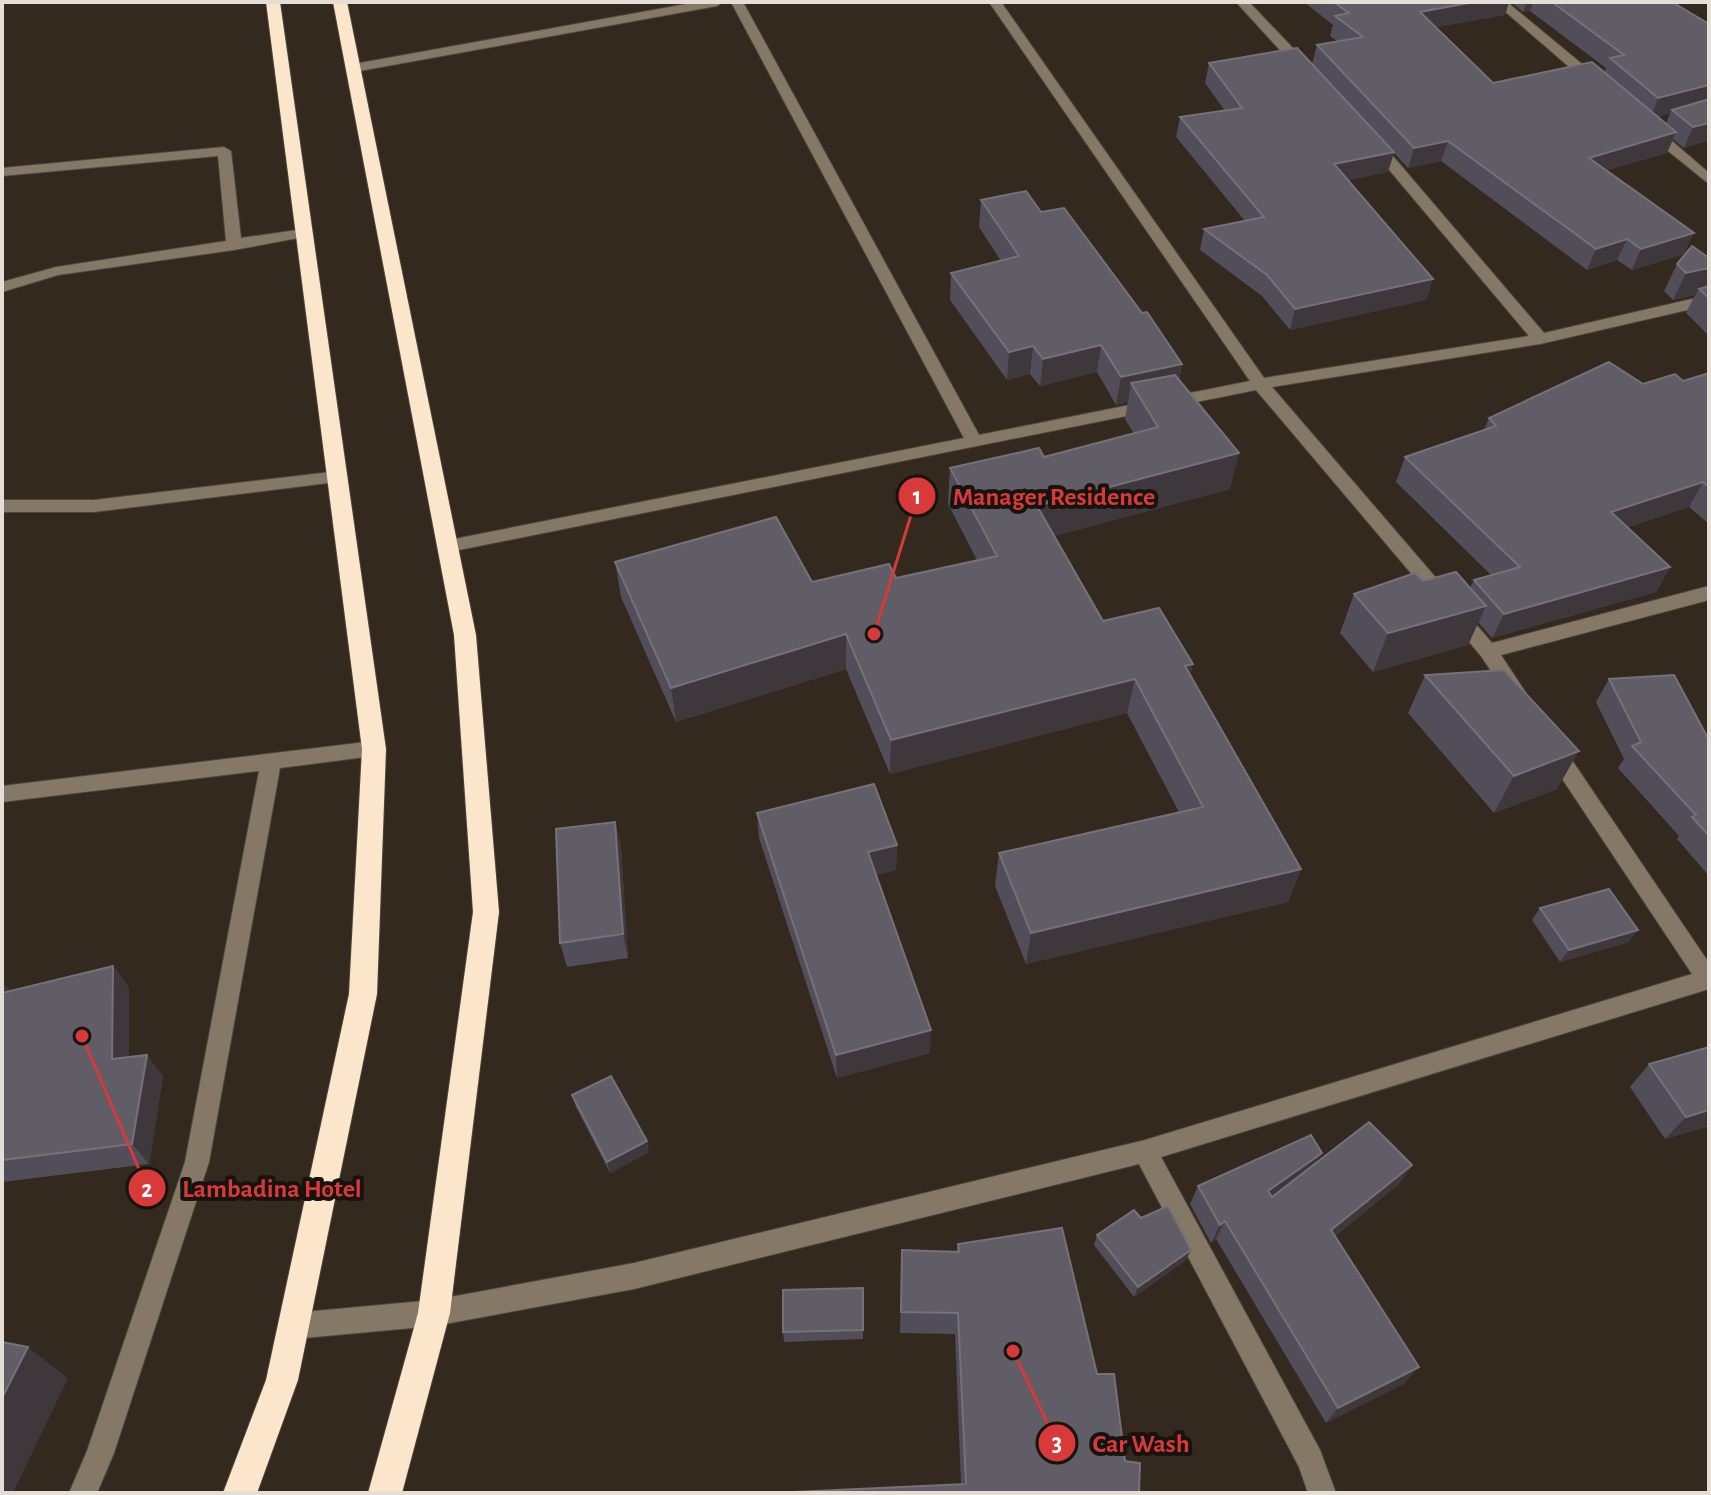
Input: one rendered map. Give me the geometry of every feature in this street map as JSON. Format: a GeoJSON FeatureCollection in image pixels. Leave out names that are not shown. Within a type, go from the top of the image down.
{"type":"FeatureCollection","features":[{"type":"Feature","properties":{"kind":"highway"},"geometry":{"type":"LineString","coordinates":[[240,1493],[282,1380],[363,994],[374,749],[273,2]]}},
{"type":"Feature","properties":{"kind":"highway"},"geometry":{"type":"LineString","coordinates":[[340,2],[465,635],[486,912],[434,1313],[385,1493]]}},
{"type":"Feature","properties":{"kind":"street"},"geometry":{"type":"LineString","coordinates":[[354,68],[717,2]]}},
{"type":"Feature","properties":{"kind":"street"},"geometry":{"type":"LineString","coordinates":[[737,2],[974,440]]}},
{"type":"Feature","properties":{"kind":"street"},"geometry":{"type":"LineString","coordinates":[[995,2],[1260,384],[1488,651],[1523,703]]}},
{"type":"Feature","properties":{"kind":"street"},"geometry":{"type":"LineString","coordinates":[[1242,2],[1317,82]]}},
{"type":"Feature","properties":{"kind":"street"},"geometry":{"type":"LineString","coordinates":[[1509,5],[1601,87]]}},
{"type":"Feature","properties":{"kind":"street"},"geometry":{"type":"LineString","coordinates":[[1636,117],[1709,180]]}},
{"type":"Feature","properties":{"kind":"street"},"geometry":{"type":"LineString","coordinates":[[1648,127],[1663,123]]}},
{"type":"Feature","properties":{"kind":"street"},"geometry":{"type":"LineString","coordinates":[[1359,127],[1540,339]]}},
{"type":"Feature","properties":{"kind":"street"},"geometry":{"type":"LineString","coordinates":[[2,172],[224,151],[234,246]]}},
{"type":"Feature","properties":{"kind":"street"},"geometry":{"type":"LineString","coordinates":[[2,287],[56,271],[304,233]]}},
{"type":"Feature","properties":{"kind":"street"},"geometry":{"type":"LineString","coordinates":[[449,546],[1260,384],[1540,339],[1709,300]]}},
{"type":"Feature","properties":{"kind":"street"},"geometry":{"type":"LineString","coordinates":[[2,506],[94,506],[339,477]]}},
{"type":"Feature","properties":{"kind":"street"},"geometry":{"type":"LineString","coordinates":[[1488,651],[1709,593]]}},
{"type":"Feature","properties":{"kind":"street"},"geometry":{"type":"LineString","coordinates":[[293,1326],[434,1313],[634,1276],[1145,1151],[1708,979],[1540,730]]}},
{"type":"Feature","properties":{"kind":"street"},"geometry":{"type":"LineString","coordinates":[[2,794],[374,749]]}},
{"type":"Feature","properties":{"kind":"street"},"geometry":{"type":"LineString","coordinates":[[83,1493],[100,1453],[197,1162],[271,761]]}},
{"type":"Feature","properties":{"kind":"street"},"geometry":{"type":"LineString","coordinates":[[1145,1151],[1310,1460],[1322,1493]]}},
{"type":"Feature","properties":{"kind":"building"},"geometry":{"type":"Polygon","coordinates":[[[1334,2],[1474,2],[1420,12],[1493,83],[1592,62],[1676,132],[1589,158],[1694,233],[1641,249],[1627,239],[1596,249],[1448,141],[1414,148],[1317,45],[1363,37],[1335,16],[1349,13],[1334,2]]]}},
{"type":"Feature","properties":{"kind":"building"},"geometry":{"type":"Polygon","coordinates":[[[1552,2],[1672,2],[1709,24],[1709,85],[1658,98],[1610,58],[1624,55],[1552,2]]]}},
{"type":"Feature","properties":{"kind":"building"},"geometry":{"type":"Polygon","coordinates":[[[1297,48],[1394,152],[1334,164],[1433,279],[1295,309],[1267,275],[1204,229],[1264,217],[1180,117],[1242,108],[1209,63],[1297,48]]]}},
{"type":"Feature","properties":{"kind":"building"},"geometry":{"type":"Polygon","coordinates":[[[1709,99],[1709,123],[1693,127],[1672,110],[1709,99]]]}},
{"type":"Feature","properties":{"kind":"building"},"geometry":{"type":"Polygon","coordinates":[[[1026,191],[1041,212],[1064,208],[1142,313],[1147,312],[1182,364],[1121,377],[1101,345],[1043,359],[1033,346],[1009,352],[951,273],[1019,256],[981,200],[1026,191]]]}},
{"type":"Feature","properties":{"kind":"building"},"geometry":{"type":"Polygon","coordinates":[[[1692,246],[1709,258],[1709,268],[1686,273],[1677,264],[1692,246]]]}},
{"type":"Feature","properties":{"kind":"building"},"geometry":{"type":"Polygon","coordinates":[[[1709,286],[1709,298],[1699,289],[1709,286]]]}},
{"type":"Feature","properties":{"kind":"building"},"geometry":{"type":"Polygon","coordinates":[[[1609,362],[1643,384],[1675,374],[1683,381],[1709,373],[1709,487],[1703,482],[1611,512],[1670,567],[1504,614],[1474,580],[1520,567],[1405,457],[1496,426],[1489,418],[1609,362]]]}},
{"type":"Feature","properties":{"kind":"building"},"geometry":{"type":"Polygon","coordinates":[[[1175,375],[1239,453],[1037,506],[1103,621],[1159,608],[1193,664],[1185,666],[1301,869],[1031,933],[999,853],[1203,807],[1135,679],[891,740],[846,634],[671,688],[615,562],[776,517],[812,582],[889,564],[896,578],[997,556],[950,468],[1039,448],[1044,457],[1158,427],[1131,383],[1175,375]]]}},
{"type":"Feature","properties":{"kind":"building"},"geometry":{"type":"Polygon","coordinates":[[[1456,572],[1486,606],[1388,633],[1354,594],[1415,573],[1423,581],[1456,572]]]}},
{"type":"Feature","properties":{"kind":"building"},"geometry":{"type":"Polygon","coordinates":[[[1504,670],[1579,751],[1514,776],[1425,675],[1504,670]]]}},
{"type":"Feature","properties":{"kind":"building"},"geometry":{"type":"Polygon","coordinates":[[[1674,675],[1709,740],[1709,836],[1692,817],[1696,815],[1632,746],[1641,742],[1609,679],[1674,675]]]}},
{"type":"Feature","properties":{"kind":"building"},"geometry":{"type":"Polygon","coordinates":[[[874,784],[897,845],[868,852],[931,1030],[836,1055],[757,813],[874,784]]]}},
{"type":"Feature","properties":{"kind":"building"},"geometry":{"type":"Polygon","coordinates":[[[615,822],[623,934],[560,943],[556,829],[615,822]]]}},
{"type":"Feature","properties":{"kind":"building"},"geometry":{"type":"Polygon","coordinates":[[[1609,889],[1638,930],[1569,950],[1540,908],[1609,889]]]}},
{"type":"Feature","properties":{"kind":"building"},"geometry":{"type":"Polygon","coordinates":[[[113,966],[112,1059],[147,1055],[132,1144],[2,1160],[2,993],[113,966]]]}},
{"type":"Feature","properties":{"kind":"building"},"geometry":{"type":"Polygon","coordinates":[[[1709,1047],[1709,1110],[1686,1117],[1649,1064],[1709,1047]]]}},
{"type":"Feature","properties":{"kind":"building"},"geometry":{"type":"Polygon","coordinates":[[[611,1076],[647,1141],[607,1162],[572,1095],[611,1076]]]}},
{"type":"Feature","properties":{"kind":"building"},"geometry":{"type":"Polygon","coordinates":[[[1369,1122],[1412,1165],[1331,1230],[1419,1367],[1338,1408],[1225,1221],[1220,1225],[1198,1186],[1311,1135],[1322,1153],[1268,1191],[1272,1197],[1369,1122]]]}},
{"type":"Feature","properties":{"kind":"building"},"geometry":{"type":"Polygon","coordinates":[[[1168,1206],[1191,1250],[1138,1287],[1097,1235],[1134,1210],[1141,1218],[1168,1206]]]}},
{"type":"Feature","properties":{"kind":"building"},"geometry":{"type":"Polygon","coordinates":[[[1062,1228],[1097,1374],[1114,1374],[1125,1461],[1140,1463],[1139,1493],[771,1493],[966,1484],[958,1313],[901,1312],[902,1250],[959,1252],[958,1244],[1062,1228]]]}},
{"type":"Feature","properties":{"kind":"building"},"geometry":{"type":"Polygon","coordinates":[[[863,1288],[863,1330],[783,1332],[783,1290],[863,1288]]]}},
{"type":"Feature","properties":{"kind":"building"},"geometry":{"type":"Polygon","coordinates":[[[2,1342],[28,1347],[2,1398],[2,1342]]]}},
{"type":"Feature","properties":{"kind":"place","name":"Manager Residence"},"geometry":{"type":"Point","coordinates":[874,634]}},
{"type":"Feature","properties":{"kind":"place","name":"Lambadina Hotel"},"geometry":{"type":"Point","coordinates":[82,1036]}},
{"type":"Feature","properties":{"kind":"place","name":"Car Wash"},"geometry":{"type":"Point","coordinates":[1013,1351]}}]}
